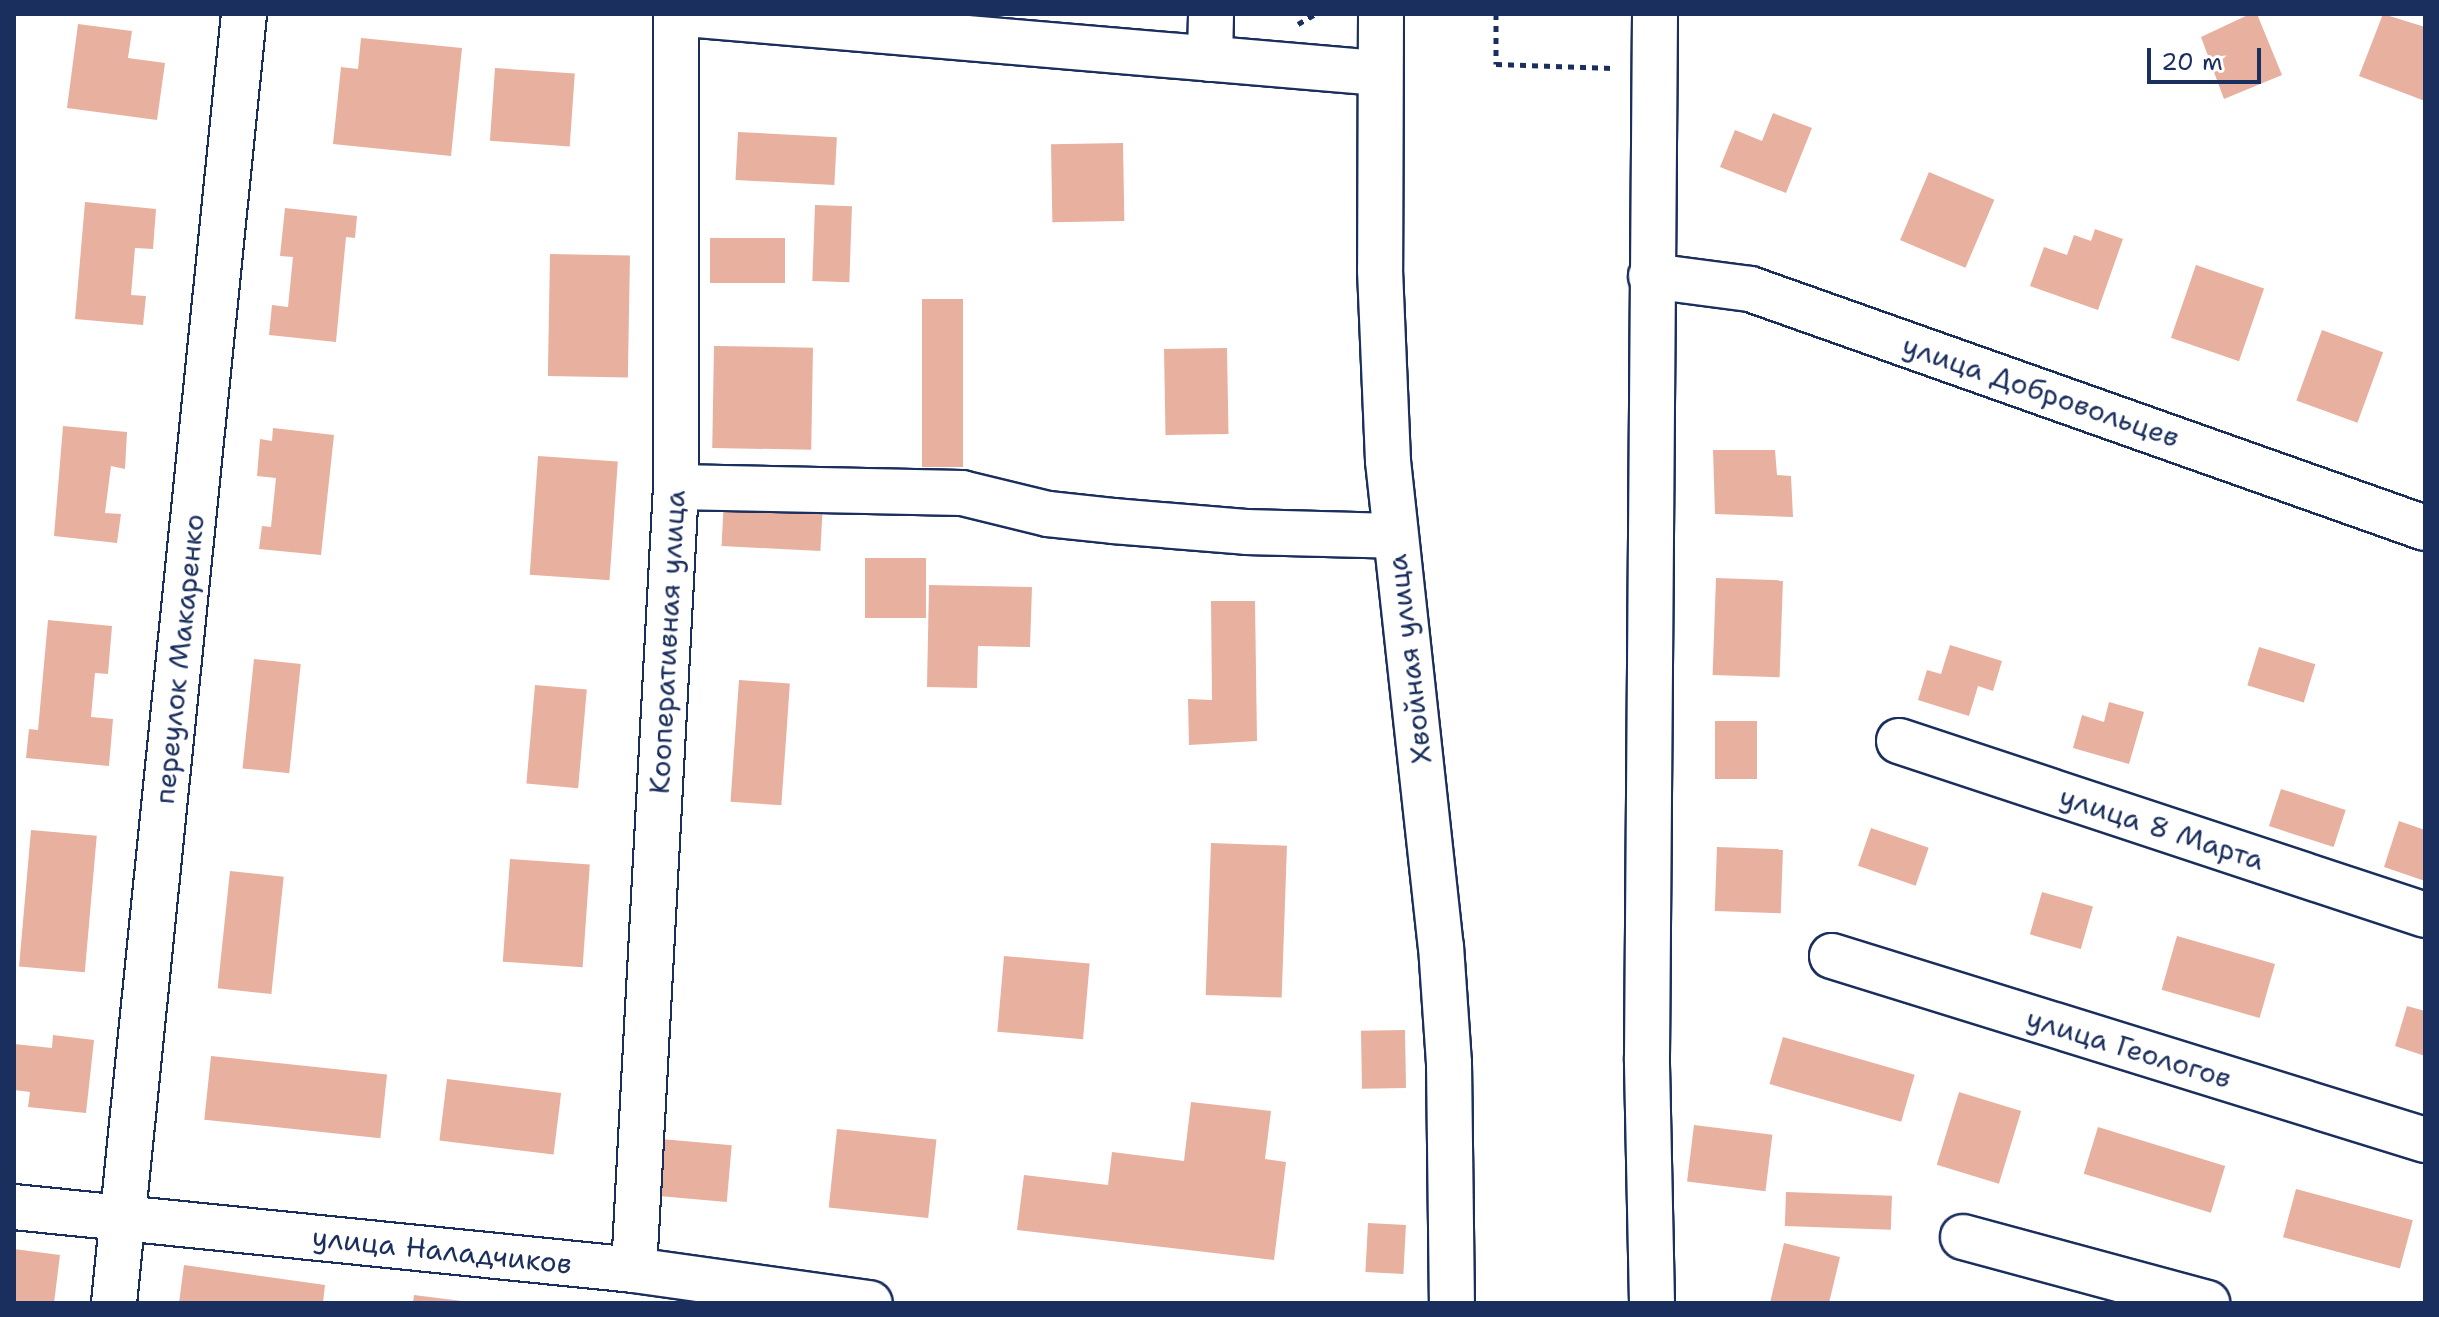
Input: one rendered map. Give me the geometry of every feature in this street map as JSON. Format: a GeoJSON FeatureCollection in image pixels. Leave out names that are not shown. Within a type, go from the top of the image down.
{"type":"FeatureCollection","features":[{"type":"Feature","properties":{"kind":"street","name":"переулок Макаренко"},"geometry":{"type":"LineString","coordinates":[[114,1303],[244,14]]}},
{"type":"Feature","properties":{"kind":"street","name":"Кооперативная улица"},"geometry":{"type":"LineString","coordinates":[[634,1270],[676,487],[676,14]]}},
{"type":"Feature","properties":{"kind":"street"},"geometry":{"type":"LineString","coordinates":[[686,14],[1379,73]]}},
{"type":"Feature","properties":{"kind":"street"},"geometry":{"type":"LineString","coordinates":[[1210,59],[1211,14]]}},
{"type":"Feature","properties":{"kind":"street","name":"Хвойная улица"},"geometry":{"type":"LineString","coordinates":[[1381,14],[1380,270],[1394,536],[1441,946],[1449,1063],[1452,1303]]}},
{"type":"Feature","properties":{"kind":"street"},"geometry":{"type":"LineString","coordinates":[[1652,1303],[1647,1057],[1655,14]]}},
{"type":"Feature","properties":{"kind":"street","name":"улица Добровольцев"},"geometry":{"type":"LineString","coordinates":[[1651,276],[1750,289],[2425,528]]}},
{"type":"Feature","properties":{"kind":"street"},"geometry":{"type":"LineString","coordinates":[[676,487],[962,493],[1048,514],[1113,521],[1246,532],[1394,536]]}},
{"type":"Feature","properties":{"kind":"street","name":"улица 8 Марта"},"geometry":{"type":"LineString","coordinates":[[1899,741],[2425,915]]}},
{"type":"Feature","properties":{"kind":"street","name":"улица Геологов"},"geometry":{"type":"LineString","coordinates":[[1832,956],[2425,1140]]}},
{"type":"Feature","properties":{"kind":"street","name":"улица Наладчиков"},"geometry":{"type":"LineString","coordinates":[[14,1207],[634,1270],[870,1303]]}},
{"type":"Feature","properties":{"kind":"street"},"geometry":{"type":"LineString","coordinates":[[1963,1237],[2207,1303]]}},
{"type":"Feature","properties":{"kind":"path"},"geometry":{"type":"LineString","coordinates":[[1496,14],[1496,64],[1654,70]]}},
{"type":"Feature","properties":{"kind":"building"},"geometry":{"type":"Polygon","coordinates":[[[2250,14],[2257,14],[2282,75],[2224,99],[2201,37],[2250,14]]]}},
{"type":"Feature","properties":{"kind":"building"},"geometry":{"type":"Polygon","coordinates":[[[2383,14],[2425,27],[2425,101],[2359,76],[2383,14]]]}},
{"type":"Feature","properties":{"kind":"building"},"geometry":{"type":"Polygon","coordinates":[[[78,24],[132,31],[128,58],[165,63],[157,120],[67,108],[78,24]]]}},
{"type":"Feature","properties":{"kind":"building"},"geometry":{"type":"Polygon","coordinates":[[[361,38],[462,48],[451,156],[333,144],[341,67],[358,69],[361,38]]]}},
{"type":"Feature","properties":{"kind":"building"},"geometry":{"type":"Polygon","coordinates":[[[495,68],[575,74],[570,146],[490,141],[495,68]]]}},
{"type":"Feature","properties":{"kind":"building"},"geometry":{"type":"Polygon","coordinates":[[[1773,113],[1812,128],[1786,193],[1720,167],[1735,130],[1762,141],[1773,113]]]}},
{"type":"Feature","properties":{"kind":"building"},"geometry":{"type":"Polygon","coordinates":[[[738,132],[837,137],[834,185],[735,180],[738,132]]]}},
{"type":"Feature","properties":{"kind":"building"},"geometry":{"type":"Polygon","coordinates":[[[1123,143],[1124,221],[1052,222],[1051,144],[1123,143]]]}},
{"type":"Feature","properties":{"kind":"building"},"geometry":{"type":"Polygon","coordinates":[[[1929,172],[1994,200],[1965,268],[1900,240],[1929,172]]]}},
{"type":"Feature","properties":{"kind":"building"},"geometry":{"type":"Polygon","coordinates":[[[85,202],[156,209],[153,249],[135,248],[131,295],[146,296],[143,325],[75,319],[85,202]]]}},
{"type":"Feature","properties":{"kind":"building"},"geometry":{"type":"Polygon","coordinates":[[[815,205],[852,206],[849,282],[812,281],[815,205]]]}},
{"type":"Feature","properties":{"kind":"building"},"geometry":{"type":"Polygon","coordinates":[[[285,208],[357,216],[355,238],[346,237],[336,342],[269,335],[272,305],[288,307],[293,257],[280,256],[285,208]]]}},
{"type":"Feature","properties":{"kind":"building"},"geometry":{"type":"Polygon","coordinates":[[[2095,229],[2123,239],[2098,310],[2030,286],[2044,247],[2067,255],[2074,235],[2091,241],[2095,229]]]}},
{"type":"Feature","properties":{"kind":"building"},"geometry":{"type":"Polygon","coordinates":[[[710,238],[785,238],[785,283],[710,283],[710,238]]]}},
{"type":"Feature","properties":{"kind":"building"},"geometry":{"type":"Polygon","coordinates":[[[550,254],[630,255],[628,377],[548,376],[550,254]]]}},
{"type":"Feature","properties":{"kind":"building"},"geometry":{"type":"Polygon","coordinates":[[[2196,265],[2264,288],[2239,361],[2171,338],[2196,265]]]}},
{"type":"Feature","properties":{"kind":"building"},"geometry":{"type":"Polygon","coordinates":[[[922,299],[963,299],[963,467],[922,467],[922,299]]]}},
{"type":"Feature","properties":{"kind":"building"},"geometry":{"type":"Polygon","coordinates":[[[2322,330],[2383,352],[2357,423],[2296,400],[2322,330]]]}},
{"type":"Feature","properties":{"kind":"building"},"geometry":{"type":"Polygon","coordinates":[[[714,346],[813,348],[811,450],[712,448],[714,346]]]}},
{"type":"Feature","properties":{"kind":"building"},"geometry":{"type":"Polygon","coordinates":[[[1227,348],[1229,434],[1166,435],[1164,349],[1227,348]]]}},
{"type":"Feature","properties":{"kind":"building"},"geometry":{"type":"Polygon","coordinates":[[[63,426],[127,432],[125,469],[111,466],[105,513],[121,514],[117,543],[54,536],[63,426]]]}},
{"type":"Feature","properties":{"kind":"building"},"geometry":{"type":"Polygon","coordinates":[[[273,428],[334,435],[321,555],[259,549],[262,526],[271,527],[276,478],[257,476],[260,439],[272,441],[273,428]]]}},
{"type":"Feature","properties":{"kind":"building"},"geometry":{"type":"Polygon","coordinates":[[[1713,450],[1775,450],[1777,475],[1791,476],[1793,517],[1715,514],[1713,450]]]}},
{"type":"Feature","properties":{"kind":"building"},"geometry":{"type":"Polygon","coordinates":[[[538,456],[618,462],[610,580],[530,575],[538,456]]]}},
{"type":"Feature","properties":{"kind":"building"},"geometry":{"type":"Polygon","coordinates":[[[724,499],[823,504],[820,551],[722,546],[724,499]]]}},
{"type":"Feature","properties":{"kind":"building"},"geometry":{"type":"Polygon","coordinates":[[[865,558],[926,558],[926,618],[865,618],[865,558]]]}},
{"type":"Feature","properties":{"kind":"building"},"geometry":{"type":"Polygon","coordinates":[[[1716,578],[1783,580],[1780,677],[1713,675],[1716,578]]]}},
{"type":"Feature","properties":{"kind":"building"},"geometry":{"type":"Polygon","coordinates":[[[929,585],[1032,587],[1030,647],[978,646],[977,688],[927,687],[929,585]]]}},
{"type":"Feature","properties":{"kind":"building"},"geometry":{"type":"Polygon","coordinates":[[[1211,601],[1255,601],[1257,741],[1189,745],[1188,699],[1212,700],[1211,601]]]}},
{"type":"Feature","properties":{"kind":"building"},"geometry":{"type":"Polygon","coordinates":[[[48,620],[112,626],[108,674],[95,673],[91,717],[113,719],[109,766],[26,758],[29,729],[38,730],[48,620]]]}},
{"type":"Feature","properties":{"kind":"building"},"geometry":{"type":"Polygon","coordinates":[[[1950,645],[2002,661],[1993,691],[1978,686],[1969,716],[1918,700],[1927,670],[1941,674],[1950,645]]]}},
{"type":"Feature","properties":{"kind":"building"},"geometry":{"type":"Polygon","coordinates":[[[2259,647],[2315,664],[2304,703],[2247,685],[2259,647]]]}},
{"type":"Feature","properties":{"kind":"building"},"geometry":{"type":"Polygon","coordinates":[[[254,659],[301,664],[289,773],[243,768],[254,659]]]}},
{"type":"Feature","properties":{"kind":"building"},"geometry":{"type":"Polygon","coordinates":[[[739,680],[790,684],[781,805],[730,802],[739,680]]]}},
{"type":"Feature","properties":{"kind":"building"},"geometry":{"type":"Polygon","coordinates":[[[535,685],[587,690],[578,788],[526,784],[535,685]]]}},
{"type":"Feature","properties":{"kind":"building"},"geometry":{"type":"Polygon","coordinates":[[[2109,702],[2144,712],[2129,764],[2073,748],[2082,715],[2104,722],[2109,702]]]}},
{"type":"Feature","properties":{"kind":"building"},"geometry":{"type":"Polygon","coordinates":[[[1715,721],[1757,721],[1757,779],[1715,779],[1715,721]]]}},
{"type":"Feature","properties":{"kind":"building"},"geometry":{"type":"Polygon","coordinates":[[[2281,789],[2346,810],[2334,847],[2269,826],[2281,789]]]}},
{"type":"Feature","properties":{"kind":"building"},"geometry":{"type":"Polygon","coordinates":[[[2399,821],[2425,830],[2425,881],[2384,867],[2399,821]]]}},
{"type":"Feature","properties":{"kind":"building"},"geometry":{"type":"Polygon","coordinates":[[[1871,828],[1929,848],[1916,886],[1858,866],[1871,828]]]}},
{"type":"Feature","properties":{"kind":"building"},"geometry":{"type":"Polygon","coordinates":[[[31,830],[97,836],[85,972],[19,966],[31,830]]]}},
{"type":"Feature","properties":{"kind":"building"},"geometry":{"type":"Polygon","coordinates":[[[1211,843],[1287,846],[1282,998],[1206,995],[1211,843]]]}},
{"type":"Feature","properties":{"kind":"building"},"geometry":{"type":"Polygon","coordinates":[[[1717,847],[1783,849],[1781,913],[1715,911],[1717,847]]]}},
{"type":"Feature","properties":{"kind":"building"},"geometry":{"type":"Polygon","coordinates":[[[510,859],[590,865],[583,967],[503,962],[510,859]]]}},
{"type":"Feature","properties":{"kind":"building"},"geometry":{"type":"Polygon","coordinates":[[[230,871],[284,877],[271,994],[218,988],[230,871]]]}},
{"type":"Feature","properties":{"kind":"building"},"geometry":{"type":"Polygon","coordinates":[[[2042,892],[2093,907],[2081,949],[2030,934],[2042,892]]]}},
{"type":"Feature","properties":{"kind":"building"},"geometry":{"type":"Polygon","coordinates":[[[2177,936],[2275,964],[2260,1018],[2162,990],[2177,936]]]}},
{"type":"Feature","properties":{"kind":"building"},"geometry":{"type":"Polygon","coordinates":[[[1004,956],[1090,963],[1083,1039],[997,1032],[1004,956]]]}},
{"type":"Feature","properties":{"kind":"building"},"geometry":{"type":"Polygon","coordinates":[[[2407,1006],[2425,1011],[2425,1056],[2395,1046],[2407,1006]]]}},
{"type":"Feature","properties":{"kind":"building"},"geometry":{"type":"Polygon","coordinates":[[[1405,1030],[1406,1088],[1362,1089],[1361,1031],[1405,1030]]]}},
{"type":"Feature","properties":{"kind":"building"},"geometry":{"type":"Polygon","coordinates":[[[53,1035],[94,1040],[86,1113],[28,1107],[30,1092],[14,1090],[14,1044],[52,1048],[53,1035]]]}},
{"type":"Feature","properties":{"kind":"building"},"geometry":{"type":"Polygon","coordinates":[[[1783,1037],[1915,1075],[1901,1122],[1769,1084],[1783,1037]]]}},
{"type":"Feature","properties":{"kind":"building"},"geometry":{"type":"Polygon","coordinates":[[[211,1056],[387,1075],[380,1138],[204,1120],[211,1056]]]}},
{"type":"Feature","properties":{"kind":"building"},"geometry":{"type":"Polygon","coordinates":[[[447,1079],[561,1093],[554,1155],[439,1141],[447,1079]]]}},
{"type":"Feature","properties":{"kind":"building"},"geometry":{"type":"Polygon","coordinates":[[[1959,1092],[2021,1111],[1999,1184],[1937,1165],[1959,1092]]]}},
{"type":"Feature","properties":{"kind":"building"},"geometry":{"type":"Polygon","coordinates":[[[1191,1102],[1271,1111],[1265,1159],[1286,1162],[1274,1260],[1017,1230],[1024,1175],[1108,1185],[1112,1152],[1184,1161],[1191,1102]]]}},
{"type":"Feature","properties":{"kind":"building"},"geometry":{"type":"Polygon","coordinates":[[[1694,1125],[1772,1135],[1765,1191],[1687,1182],[1694,1125]]]}},
{"type":"Feature","properties":{"kind":"building"},"geometry":{"type":"Polygon","coordinates":[[[2098,1127],[2225,1166],[2211,1213],[2084,1174],[2098,1127]]]}},
{"type":"Feature","properties":{"kind":"building"},"geometry":{"type":"Polygon","coordinates":[[[837,1129],[936,1139],[928,1218],[829,1208],[837,1129]]]}},
{"type":"Feature","properties":{"kind":"building"},"geometry":{"type":"Polygon","coordinates":[[[661,1139],[732,1145],[727,1202],[656,1196],[661,1139]]]}},
{"type":"Feature","properties":{"kind":"building"},"geometry":{"type":"Polygon","coordinates":[[[2296,1189],[2413,1220],[2400,1269],[2283,1237],[2296,1189]]]}},
{"type":"Feature","properties":{"kind":"building"},"geometry":{"type":"Polygon","coordinates":[[[1786,1192],[1892,1196],[1891,1230],[1785,1226],[1786,1192]]]}},
{"type":"Feature","properties":{"kind":"building"},"geometry":{"type":"Polygon","coordinates":[[[1368,1223],[1406,1225],[1403,1274],[1365,1272],[1368,1223]]]}},
{"type":"Feature","properties":{"kind":"building"},"geometry":{"type":"Polygon","coordinates":[[[1784,1243],[1840,1257],[1829,1303],[1770,1303],[1784,1243]]]}},
{"type":"Feature","properties":{"kind":"building"},"geometry":{"type":"Polygon","coordinates":[[[14,1249],[60,1255],[54,1303],[14,1303],[14,1249]]]}},
{"type":"Feature","properties":{"kind":"building"},"geometry":{"type":"Polygon","coordinates":[[[184,1265],[325,1285],[323,1303],[179,1303],[184,1265]]]}},
{"type":"Feature","properties":{"kind":"building"},"geometry":{"type":"Polygon","coordinates":[[[414,1295],[462,1301],[462,1303],[413,1303],[414,1295]]]}}]}
